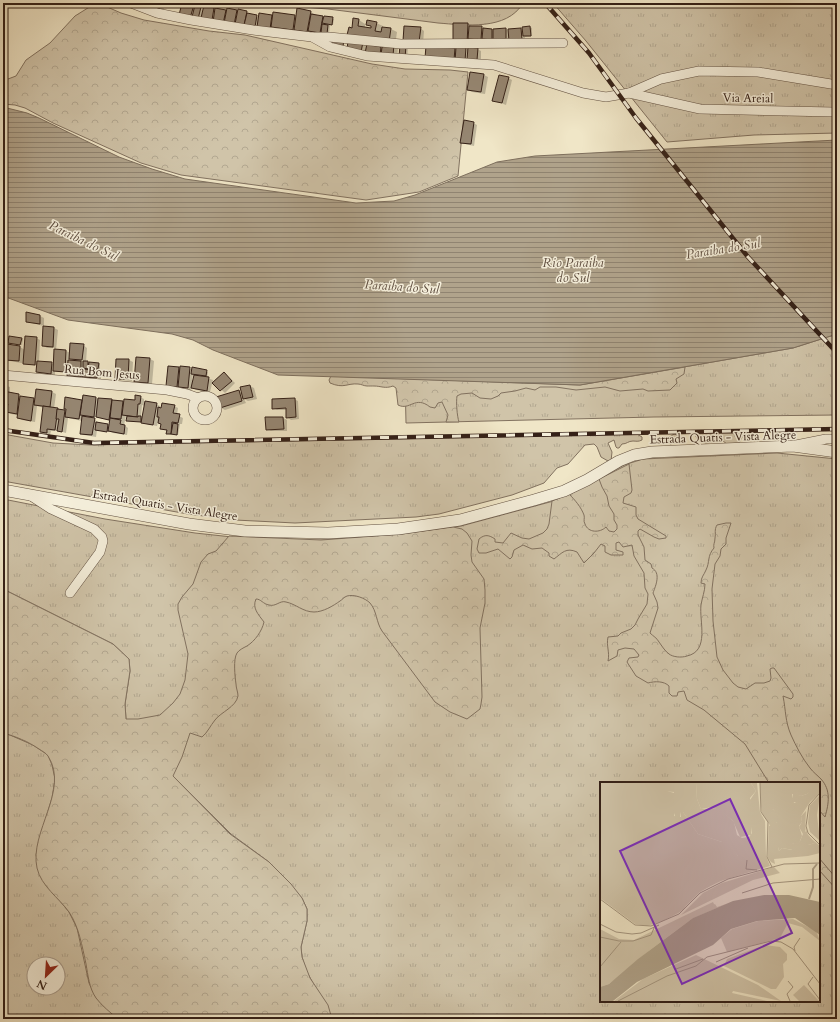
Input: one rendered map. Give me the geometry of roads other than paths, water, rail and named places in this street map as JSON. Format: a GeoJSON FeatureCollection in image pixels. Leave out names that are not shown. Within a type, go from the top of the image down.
{"type":"FeatureCollection","features":[{"type":"Feature","properties":{"kind":"street"},"geometry":{"type":"LineString","coordinates":[[131,3],[157,13],[191,20],[259,31],[312,37],[329,37],[401,44],[563,43]]}},
{"type":"Feature","properties":{"kind":"street"},"geometry":{"type":"LineString","coordinates":[[312,37],[330,47],[367,56],[494,65],[583,93],[606,97],[629,93],[661,79],[699,71],[758,72],[837,84]]}},
{"type":"Feature","properties":{"kind":"street","name":"Via Areial"},"geometry":{"type":"LineString","coordinates":[[629,93],[663,102],[700,109],[834,112]]}},
{"type":"Feature","properties":{"kind":"street","name":"Rua Bom Jesus"},"geometry":{"type":"LineString","coordinates":[[3,375],[168,390],[198,398]]}},
{"type":"Feature","properties":{"kind":"street"},"geometry":{"type":"LineString","coordinates":[[793,446],[826,439],[837,439]]}},
{"type":"Feature","properties":{"kind":"street","name":"Estrada Quatis - Vista Alegre"},"geometry":{"type":"LineString","coordinates":[[3,490],[189,524],[245,531],[328,532],[398,529],[460,520],[564,491],[587,480],[619,461],[634,455],[675,450],[793,446],[837,452]]}},
{"type":"Feature","properties":{"kind":"street"},"geometry":{"type":"LineString","coordinates":[[30,496],[52,509],[94,529],[102,537],[103,541],[100,552],[70,593]]}},
{"type":"Feature","properties":{"kind":"water","name":"Rio Paraiba do Sul"},"geometry":{"type":"Polygon","coordinates":[[[3,107],[27,113],[39,118],[119,157],[185,179],[356,203],[394,201],[415,195],[497,162],[535,156],[837,140],[837,334],[793,348],[580,385],[278,375],[213,350],[193,340],[172,334],[68,320],[3,296],[3,107]]]}},
{"type":"Feature","properties":{"kind":"railway"},"geometry":{"type":"LineString","coordinates":[[545,3],[589,53],[636,118],[748,257],[837,353]]}},
{"type":"Feature","properties":{"kind":"railway"},"geometry":{"type":"LineString","coordinates":[[3,430],[94,443],[837,429]]}},
{"type":"Feature","properties":{"kind":"water label","name":"Paraiba do Sul"},"geometry":{"type":"Point","coordinates":[84,240]}},
{"type":"Feature","properties":{"kind":"water label","name":"Paraiba do Sul"},"geometry":{"type":"Point","coordinates":[723,248]}},
{"type":"Feature","properties":{"kind":"water label","name":"Paraiba do Sul"},"geometry":{"type":"Point","coordinates":[402,286]}}]}
